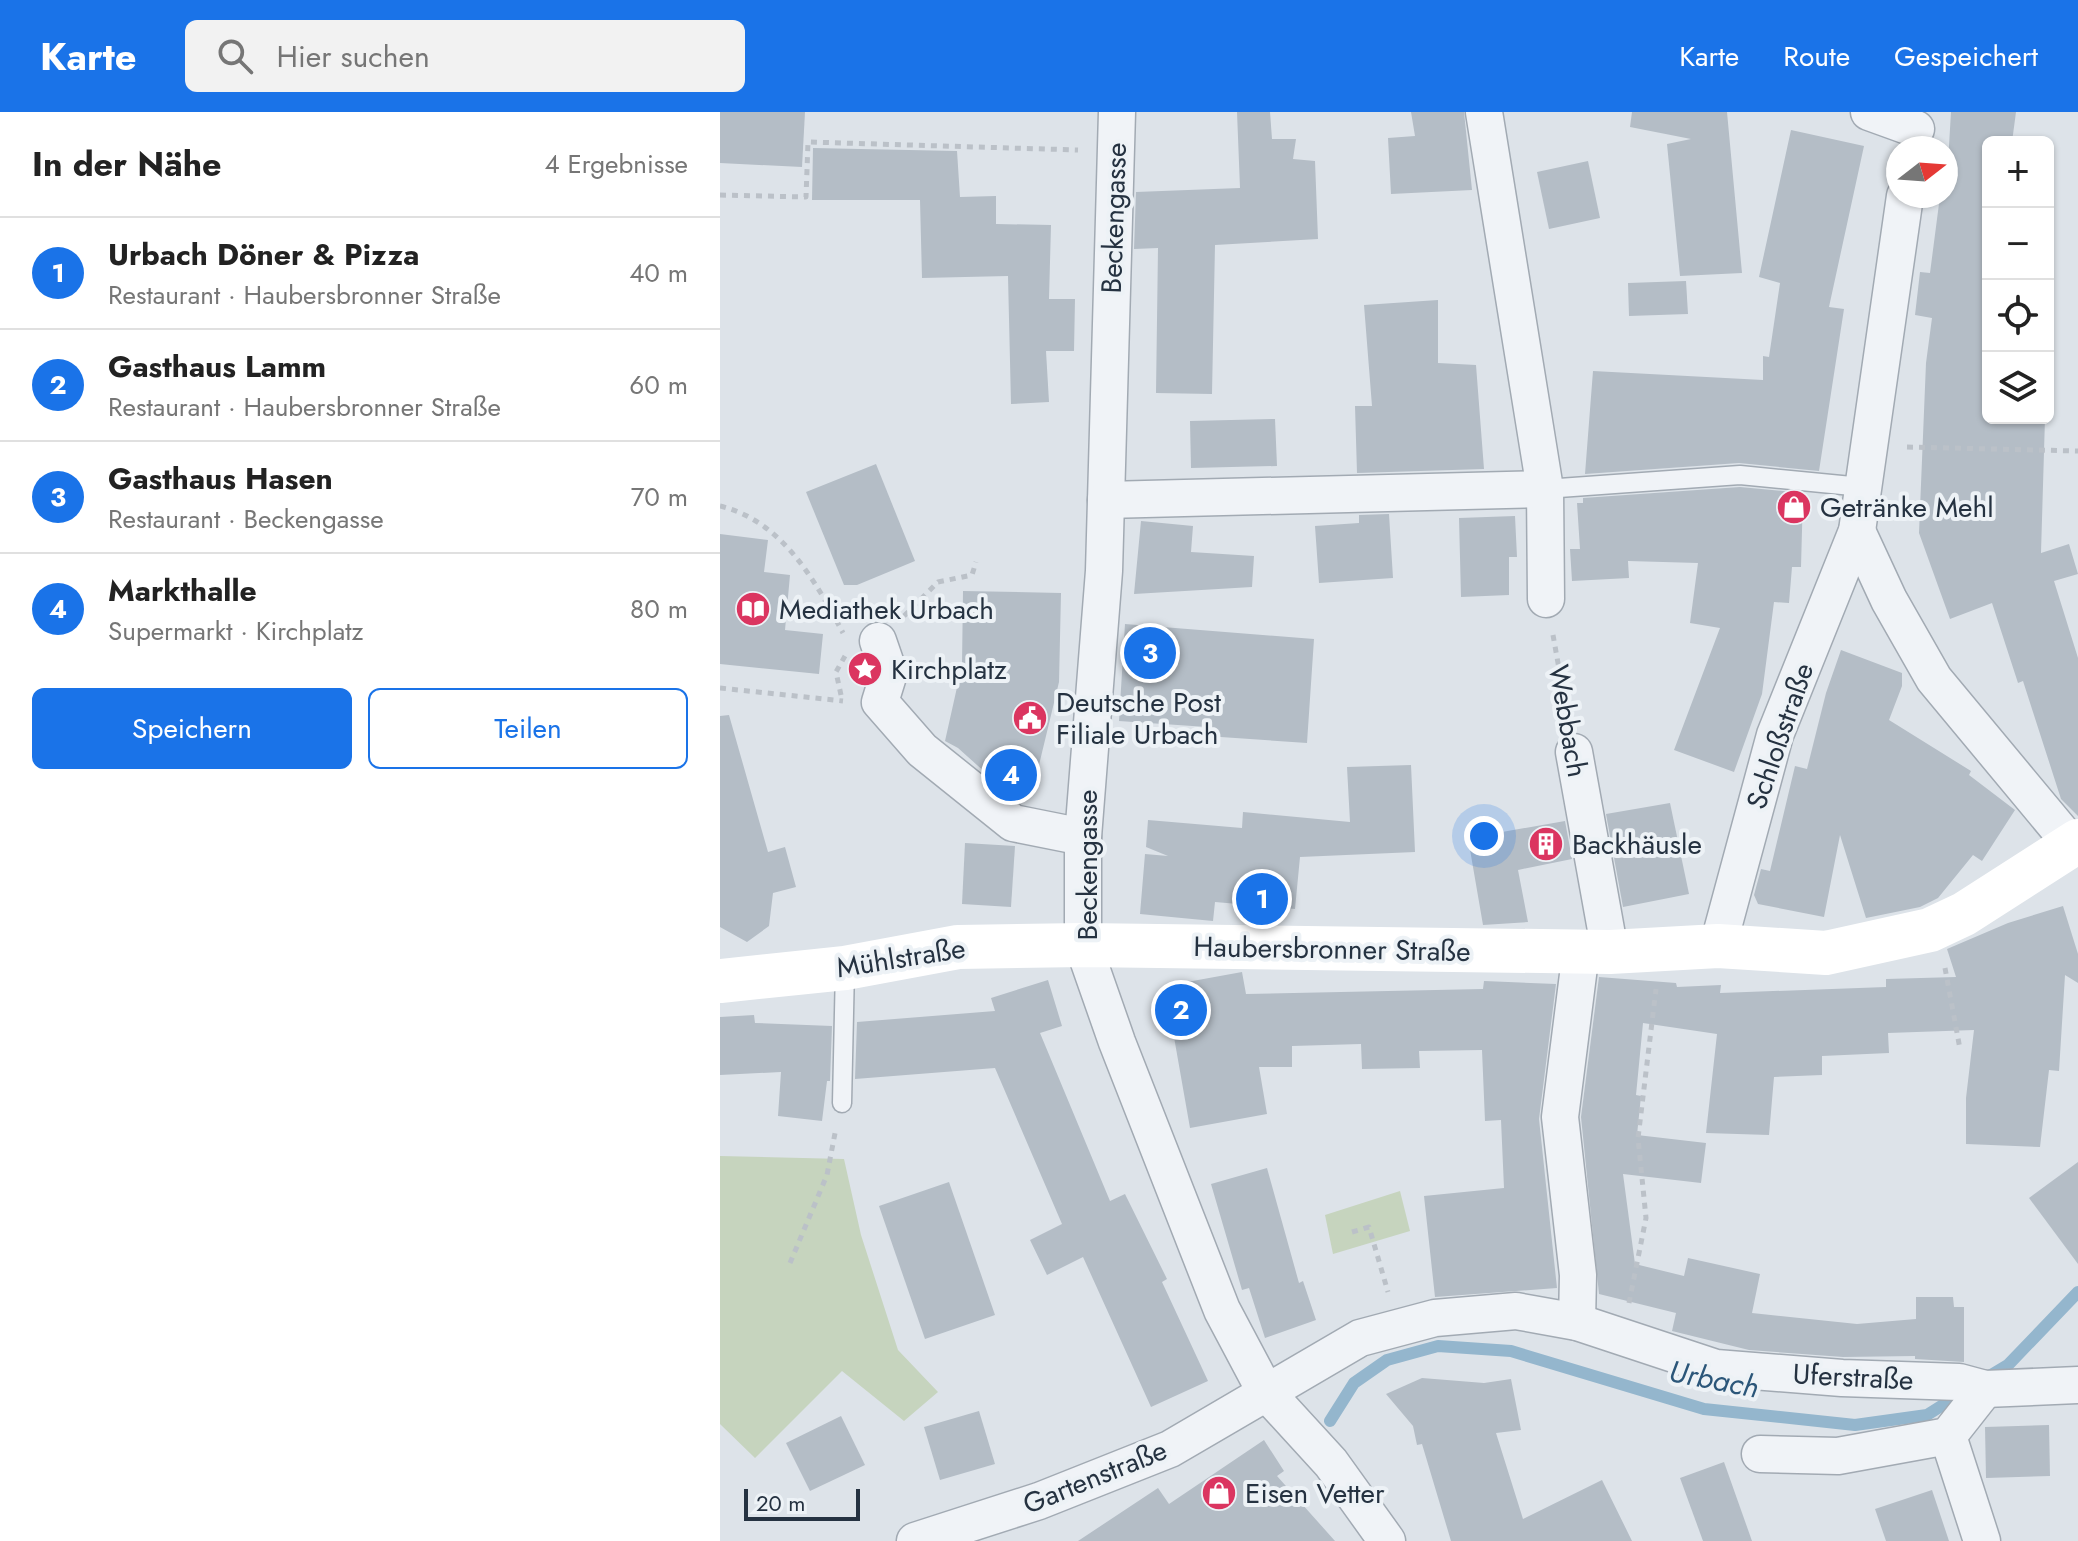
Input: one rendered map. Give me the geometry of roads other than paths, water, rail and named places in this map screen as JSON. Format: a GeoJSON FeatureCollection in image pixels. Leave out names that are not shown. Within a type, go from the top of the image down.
{"type":"FeatureCollection","features":[{"type":"Feature","properties":{"kind":"street","name":"Beckengasse"},"geometry":{"type":"LineString","coordinates":[[1117,112],[1104,571],[1083,837],[1083,945],[1117,1042],[1222,1310],[1265,1391],[1331,1463],[1387,1541]]}},
{"type":"Feature","properties":{"kind":"street"},"geometry":{"type":"LineString","coordinates":[[1484,112],[1545,489],[1546,599]]}},
{"type":"Feature","properties":{"kind":"street"},"geometry":{"type":"LineString","coordinates":[[1869,112],[1916,130]]}},
{"type":"Feature","properties":{"kind":"street","name":"Schloßstraße"},"geometry":{"type":"LineString","coordinates":[[1718,946],[1775,735],[1857,531],[1903,208]]}},
{"type":"Feature","properties":{"kind":"street"},"geometry":{"type":"LineString","coordinates":[[1106,500],[1545,489]]}},
{"type":"Feature","properties":{"kind":"street"},"geometry":{"type":"LineString","coordinates":[[1857,531],[1889,600],[1934,679],[2075,843]]}},
{"type":"Feature","properties":{"kind":"street"},"geometry":{"type":"LineString","coordinates":[[878,641],[889,673],[880,702],[922,750],[1013,823],[1083,837]]}},
{"type":"Feature","properties":{"kind":"street","name":"Webbach"},"geometry":{"type":"LineString","coordinates":[[1574,752],[1595,952]]}},
{"type":"Feature","properties":{"kind":"street","name":"Haubersbronner Straße"},"geometry":{"type":"LineString","coordinates":[[1083,945],[1595,952],[1718,946],[1826,953],[1930,930],[1964,914],[2075,843]]}},
{"type":"Feature","properties":{"kind":"street","name":"Mühlstraße"},"geometry":{"type":"LineString","coordinates":[[720,981],[845,968],[958,947],[1083,945]]}},
{"type":"Feature","properties":{"kind":"street"},"geometry":{"type":"LineString","coordinates":[[1577,1322],[1578,1275],[1560,1117],[1595,952]]}},
{"type":"Feature","properties":{"kind":"street","name":"Uferstraße"},"geometry":{"type":"LineString","coordinates":[[1265,1391],[1360,1338],[1435,1318],[1516,1311],[1577,1322],[1716,1368],[1972,1386],[2078,1385]]}},
{"type":"Feature","properties":{"kind":"street"},"geometry":{"type":"LineString","coordinates":[[1972,1386],[1948,1436],[1982,1541]]}},
{"type":"Feature","properties":{"kind":"street","name":"Gartenstraße"},"geometry":{"type":"LineString","coordinates":[[915,1541],[1039,1501],[1170,1449],[1265,1391]]}},
{"type":"Feature","properties":{"kind":"street"},"geometry":{"type":"LineString","coordinates":[[1760,1454],[1838,1456],[1948,1436]]}},
{"type":"Feature","properties":{"kind":"lane"},"geometry":{"type":"LineString","coordinates":[[1545,489],[1740,475],[1862,487]]}},
{"type":"Feature","properties":{"kind":"lane"},"geometry":{"type":"LineString","coordinates":[[842,1103],[845,968]]}},
{"type":"Feature","properties":{"kind":"waterway","name":"Urbach"},"geometry":{"type":"LineString","coordinates":[[1988,1377],[2008,1365],[2078,1292]]}},
{"type":"Feature","properties":{"kind":"waterway","name":"Urbach"},"geometry":{"type":"LineString","coordinates":[[1330,1421],[1354,1383],[1387,1360],[1438,1346],[1511,1351],[1704,1409],[1855,1425],[1927,1415],[1965,1391]]}},
{"type":"Feature","properties":{"kind":"place","name":"Getränke Mehl"},"geometry":{"type":"Point","coordinates":[1794,507]}},
{"type":"Feature","properties":{"kind":"place","name":"Mediathek Urbach"},"geometry":{"type":"Point","coordinates":[753,609]}},
{"type":"Feature","properties":{"kind":"place","name":"Gasthaus Hasen"},"geometry":{"type":"Point","coordinates":[1150,653]}},
{"type":"Feature","properties":{"kind":"place","name":"Kirchplatz"},"geometry":{"type":"Point","coordinates":[865,669]}},
{"type":"Feature","properties":{"kind":"place","name":"Deutsche Post Filiale Urbach"},"geometry":{"type":"Point","coordinates":[1030,718]}},
{"type":"Feature","properties":{"kind":"place","name":"Markthalle"},"geometry":{"type":"Point","coordinates":[1011,775]}},
{"type":"Feature","properties":{"kind":"place","name":"Backhäusle"},"geometry":{"type":"Point","coordinates":[1546,844]}},
{"type":"Feature","properties":{"kind":"place","name":"Urbach Döner & Pizza"},"geometry":{"type":"Point","coordinates":[1262,899]}},
{"type":"Feature","properties":{"kind":"place","name":"Gasthaus Lamm"},"geometry":{"type":"Point","coordinates":[1181,1010]}},
{"type":"Feature","properties":{"kind":"place","name":"Eisen Vetter"},"geometry":{"type":"Point","coordinates":[1219,1493]}}]}
